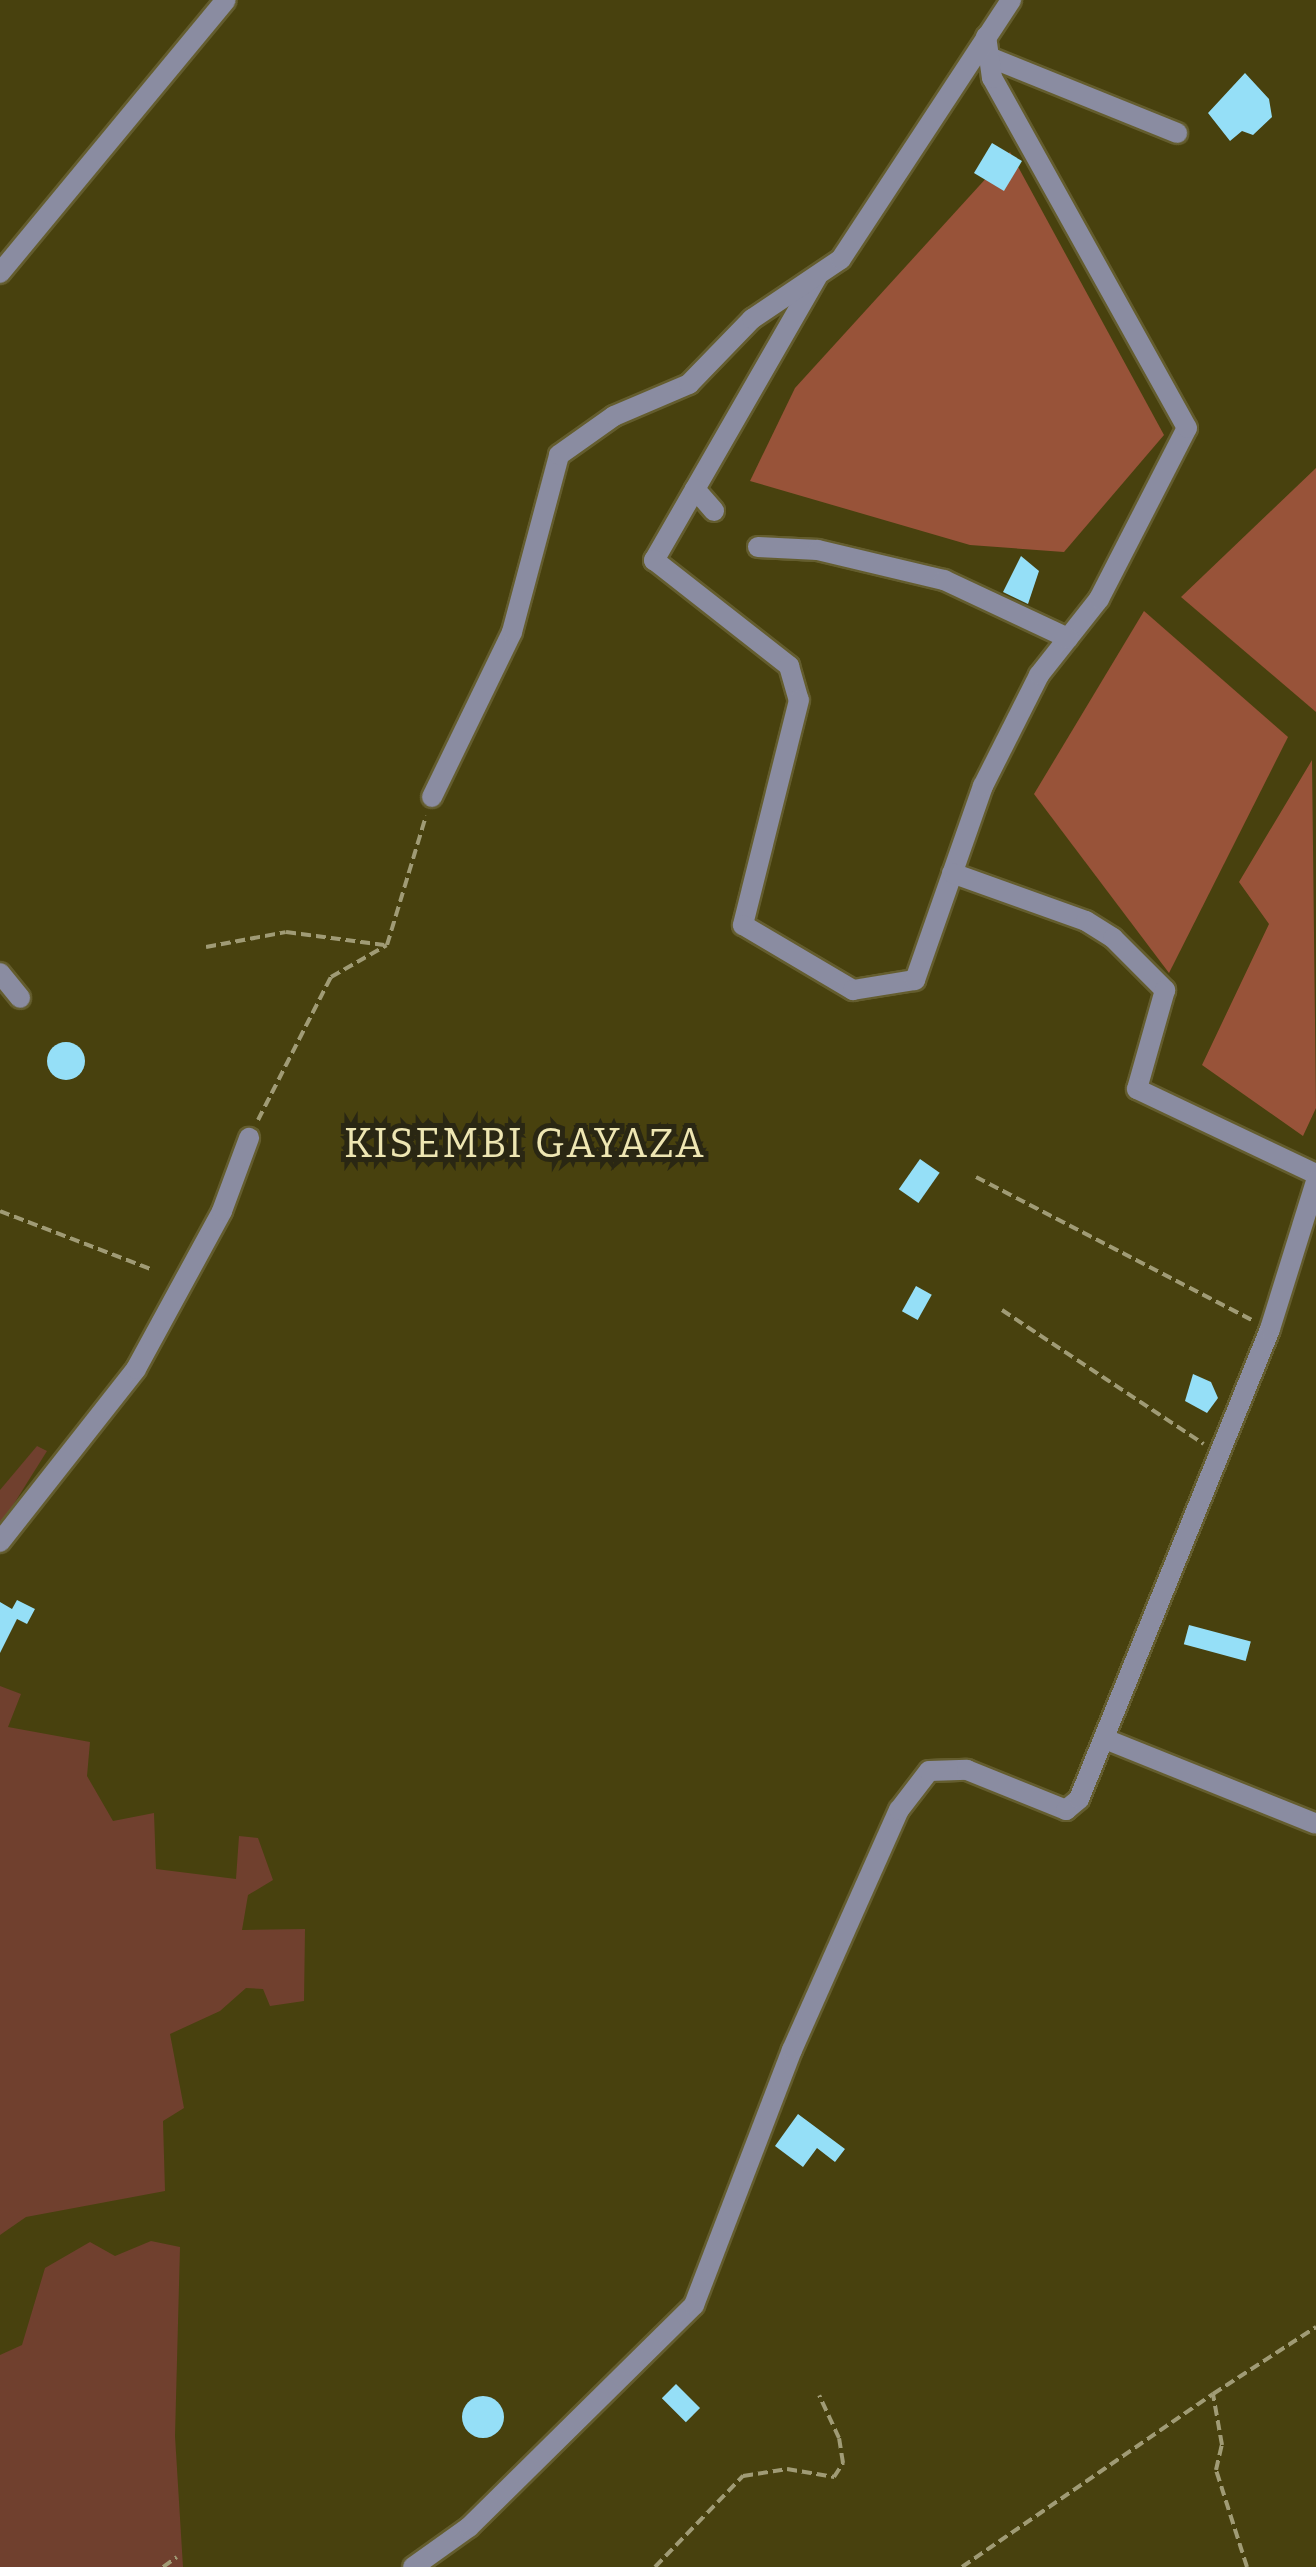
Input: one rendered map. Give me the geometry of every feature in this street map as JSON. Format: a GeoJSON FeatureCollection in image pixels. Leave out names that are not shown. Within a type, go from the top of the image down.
{"type":"FeatureCollection","features":[{"type":"Feature","properties":{"kind":"street"},"geometry":{"type":"LineString","coordinates":[[0,272],[226,0]]}},
{"type":"Feature","properties":{"kind":"street"},"geometry":{"type":"LineString","coordinates":[[988,46],[992,78],[1187,428],[1098,599],[1040,675],[983,786],[915,980],[853,990],[743,925],[799,700],[789,666],[654,560],[817,277],[886,200],[988,46],[1011,0]]}},
{"type":"Feature","properties":{"kind":"street"},"geometry":{"type":"LineString","coordinates":[[988,46],[1177,132]]}},
{"type":"Feature","properties":{"kind":"street"},"geometry":{"type":"LineString","coordinates":[[432,797],[512,632],[559,455],[614,416],[689,384],[752,319],[817,277]]}},
{"type":"Feature","properties":{"kind":"street"},"geometry":{"type":"LineString","coordinates":[[695,489],[714,511]]}},
{"type":"Feature","properties":{"kind":"street"},"geometry":{"type":"LineString","coordinates":[[758,548],[818,550],[944,580],[1068,638]]}},
{"type":"Feature","properties":{"kind":"street"},"geometry":{"type":"LineString","coordinates":[[414,2567],[468,2527],[694,2305],[792,2050],[899,1810],[928,1772],[967,1770],[1066,1810],[1105,1739],[1270,1329],[1316,1177],[1137,1089],[1164,990],[1113,938],[952,873]]}},
{"type":"Feature","properties":{"kind":"street"},"geometry":{"type":"LineString","coordinates":[[0,973],[20,998]]}},
{"type":"Feature","properties":{"kind":"street"},"geometry":{"type":"LineString","coordinates":[[0,1542],[136,1369],[222,1211],[249,1138]]}},
{"type":"Feature","properties":{"kind":"street"},"geometry":{"type":"LineString","coordinates":[[1105,1739],[1316,1824]]}},
{"type":"Feature","properties":{"kind":"path"},"geometry":{"type":"LineString","coordinates":[[249,1138],[331,977],[387,945],[432,797]]}},
{"type":"Feature","properties":{"kind":"path"},"geometry":{"type":"LineString","coordinates":[[206,947],[286,932],[387,945]]}},
{"type":"Feature","properties":{"kind":"path"},"geometry":{"type":"LineString","coordinates":[[976,1177],[1270,1329]]}},
{"type":"Feature","properties":{"kind":"path"},"geometry":{"type":"LineString","coordinates":[[0,1211],[150,1269]]}},
{"type":"Feature","properties":{"kind":"path"},"geometry":{"type":"LineString","coordinates":[[1002,1310],[1220,1455]]}},
{"type":"Feature","properties":{"kind":"path"},"geometry":{"type":"LineString","coordinates":[[962,2567],[1316,2328]]}},
{"type":"Feature","properties":{"kind":"path"},"geometry":{"type":"LineString","coordinates":[[1213,2394],[1222,2445],[1216,2470],[1247,2567]]}},
{"type":"Feature","properties":{"kind":"path"},"geometry":{"type":"LineString","coordinates":[[655,2567],[743,2476],[787,2469],[834,2477],[842,2462],[839,2438],[818,2396]]}},
{"type":"Feature","properties":{"kind":"path"},"geometry":{"type":"LineString","coordinates":[[163,2567],[177,2557]]}},
{"type":"Feature","properties":{"kind":"shaded area"},"geometry":{"type":"Polygon","coordinates":[[[1010,152],[1164,435],[1064,552],[970,545],[750,481],[795,388],[1010,152]]]}},
{"type":"Feature","properties":{"kind":"shaded area"},"geometry":{"type":"Polygon","coordinates":[[[1316,468],[1316,712],[1181,597],[1316,468]]]}},
{"type":"Feature","properties":{"kind":"shaded area"},"geometry":{"type":"Polygon","coordinates":[[[1144,611],[1288,737],[1169,973],[1034,794],[1144,611]]]}},
{"type":"Feature","properties":{"kind":"shaded area"},"geometry":{"type":"Polygon","coordinates":[[[1312,760],[1316,1108],[1303,1136],[1202,1065],[1269,924],[1239,882],[1312,760]]]}},
{"type":"Feature","properties":{"kind":"shaded area"},"geometry":{"type":"Polygon","coordinates":[[[37,1446],[47,1451],[0,1526],[0,1490],[37,1446]]]}},
{"type":"Feature","properties":{"kind":"shaded area"},"geometry":{"type":"Polygon","coordinates":[[[0,1686],[21,1694],[8,1727],[90,1742],[87,1776],[113,1821],[154,1813],[156,1869],[236,1879],[239,1836],[258,1838],[273,1880],[248,1895],[242,1930],[305,1929],[304,2001],[270,2006],[263,1989],[246,1988],[220,2011],[170,2034],[184,2108],[163,2121],[165,2191],[26,2217],[0,2235],[0,1686]]]}},
{"type":"Feature","properties":{"kind":"shaded area"},"geometry":{"type":"Polygon","coordinates":[[[151,2241],[180,2247],[175,2436],[183,2567],[0,2567],[0,2355],[22,2345],[45,2268],[90,2242],[115,2256],[151,2241]]]}},
{"type":"Feature","properties":{"kind":"building"},"geometry":{"type":"Polygon","coordinates":[[[1245,73],[1269,99],[1272,117],[1253,135],[1242,131],[1230,141],[1208,113],[1245,73]]]}},
{"type":"Feature","properties":{"kind":"building"},"geometry":{"type":"Polygon","coordinates":[[[992,143],[1022,161],[1004,191],[974,173],[992,143]]]}},
{"type":"Feature","properties":{"kind":"building"},"geometry":{"type":"Polygon","coordinates":[[[1021,556],[1039,571],[1028,604],[1003,592],[1021,556]]]}},
{"type":"Feature","properties":{"kind":"building"},"geometry":{"type":"Polygon","coordinates":[[[66,1042],[79,1048],[85,1061],[79,1074],[66,1080],[53,1074],[47,1061],[53,1048],[66,1042]]]}},
{"type":"Feature","properties":{"kind":"building"},"geometry":{"type":"Polygon","coordinates":[[[920,1159],[940,1173],[918,1203],[899,1189],[920,1159]]]}},
{"type":"Feature","properties":{"kind":"building"},"geometry":{"type":"Polygon","coordinates":[[[916,1286],[932,1295],[918,1320],[902,1311],[916,1286]]]}},
{"type":"Feature","properties":{"kind":"building"},"geometry":{"type":"Polygon","coordinates":[[[1193,1374],[1211,1382],[1218,1398],[1207,1413],[1185,1401],[1193,1374]]]}},
{"type":"Feature","properties":{"kind":"building"},"geometry":{"type":"Polygon","coordinates":[[[17,1600],[35,1609],[27,1624],[17,1619],[0,1653],[0,1602],[12,1609],[17,1600]]]}},
{"type":"Feature","properties":{"kind":"building"},"geometry":{"type":"Polygon","coordinates":[[[1189,1625],[1251,1642],[1246,1661],[1184,1644],[1189,1625]]]}},
{"type":"Feature","properties":{"kind":"building"},"geometry":{"type":"Polygon","coordinates":[[[798,2114],[845,2149],[835,2162],[817,2148],[803,2167],[775,2146],[798,2114]]]}},
{"type":"Feature","properties":{"kind":"building"},"geometry":{"type":"Polygon","coordinates":[[[676,2384],[700,2408],[686,2422],[662,2398],[676,2384]]]}},
{"type":"Feature","properties":{"kind":"building"},"geometry":{"type":"Polygon","coordinates":[[[483,2396],[498,2402],[504,2417],[498,2432],[483,2438],[468,2432],[462,2417],[468,2402],[483,2396]]]}},
{"type":"Feature","properties":{"kind":"district","name":"KISEMBI GAYAZA"},"geometry":{"type":"Point","coordinates":[525,1144]}}]}
